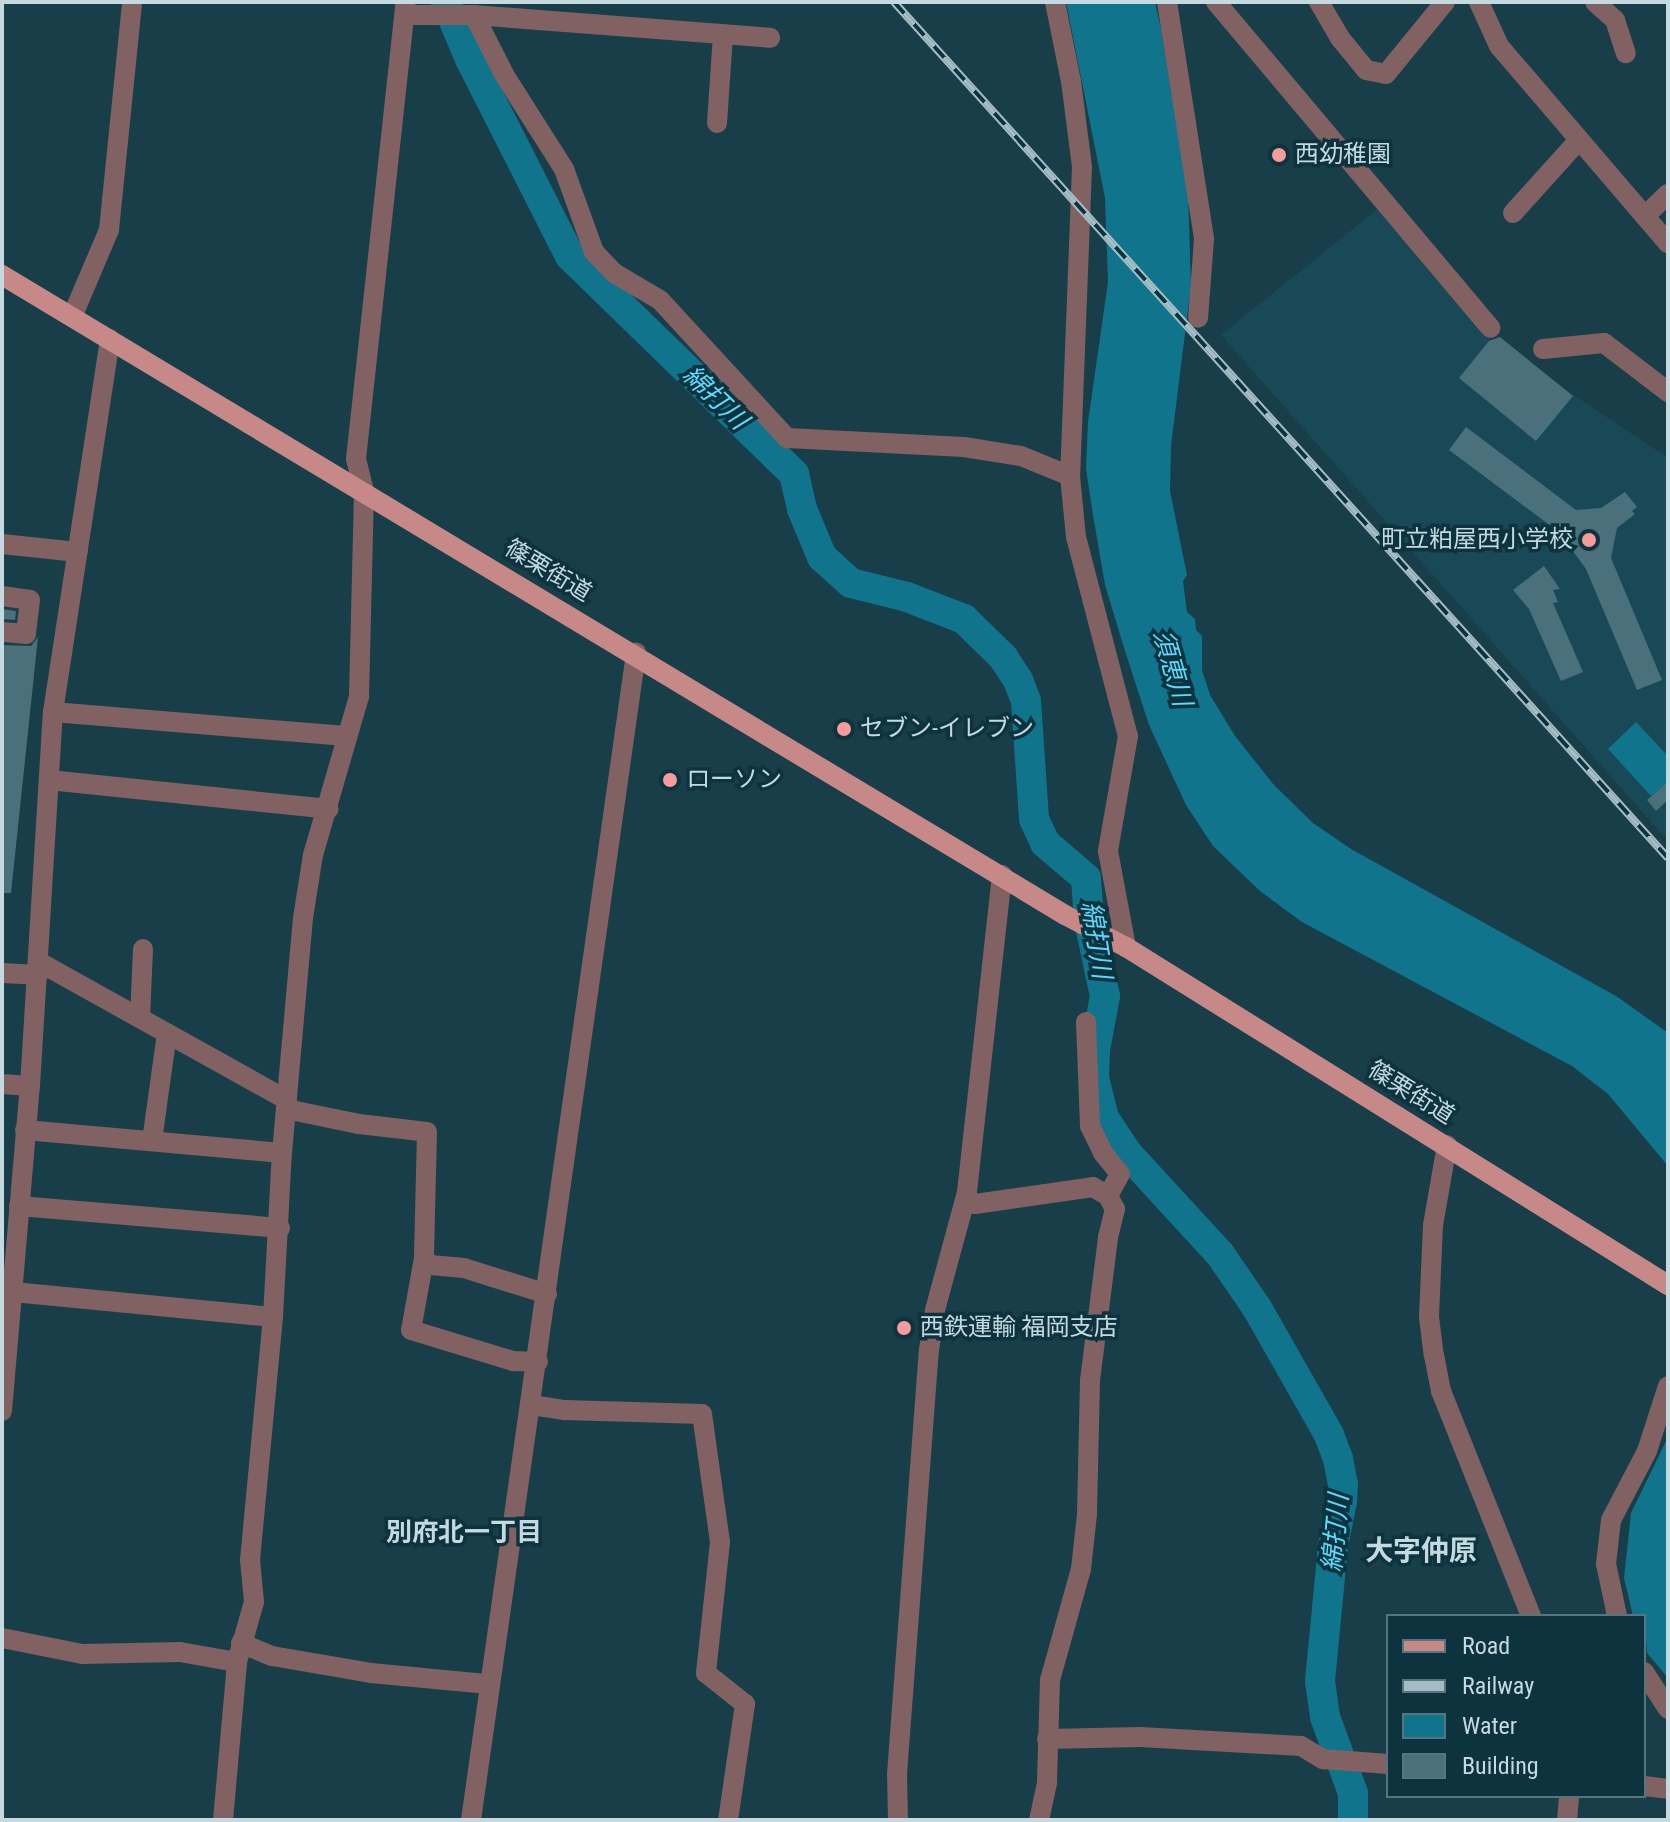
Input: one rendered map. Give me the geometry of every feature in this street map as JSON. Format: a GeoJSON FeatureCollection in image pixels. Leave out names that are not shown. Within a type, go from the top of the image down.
{"type":"FeatureCollection","features":[{"type":"Feature","properties":{"kind":"main road","name":"篠栗街道"},"geometry":{"type":"LineString","coordinates":[[2,275],[636,653],[1065,915],[1126,947],[1447,1145],[1605,1249],[1668,1285]]}},
{"type":"Feature","properties":{"kind":"street"},"geometry":{"type":"LineString","coordinates":[[72,317],[109,230],[132,2]]}},
{"type":"Feature","properties":{"kind":"street"},"geometry":{"type":"LineString","coordinates":[[1055,2],[1071,81],[1082,167],[1070,476],[1076,537],[1128,736],[1108,851],[1126,947]]}},
{"type":"Feature","properties":{"kind":"street"},"geometry":{"type":"LineString","coordinates":[[1167,2],[1204,239],[1198,318]]}},
{"type":"Feature","properties":{"kind":"street"},"geometry":{"type":"LineString","coordinates":[[1216,2],[1491,328]]}},
{"type":"Feature","properties":{"kind":"street"},"geometry":{"type":"LineString","coordinates":[[1319,2],[1340,38],[1366,70],[1386,74],[1445,2]]}},
{"type":"Feature","properties":{"kind":"street"},"geometry":{"type":"LineString","coordinates":[[1479,2],[1499,46],[1668,243]]}},
{"type":"Feature","properties":{"kind":"street"},"geometry":{"type":"LineString","coordinates":[[1595,2],[1615,20],[1626,53]]}},
{"type":"Feature","properties":{"kind":"street"},"geometry":{"type":"LineString","coordinates":[[223,1820],[239,1652],[254,1602],[250,1560],[273,1317],[282,1153],[303,918],[313,855],[359,697],[364,491],[356,459],[405,9],[770,38]]}},
{"type":"Feature","properties":{"kind":"street"},"geometry":{"type":"LineString","coordinates":[[460,15],[505,76],[564,169],[594,252],[614,273],[660,300],[787,438],[964,447],[1021,456],[1070,476]]}},
{"type":"Feature","properties":{"kind":"street"},"geometry":{"type":"LineString","coordinates":[[717,123],[723,34]]}},
{"type":"Feature","properties":{"kind":"street"},"geometry":{"type":"LineString","coordinates":[[1513,213],[1579,140]]}},
{"type":"Feature","properties":{"kind":"street"},"geometry":{"type":"LineString","coordinates":[[1645,216],[1668,194]]}},
{"type":"Feature","properties":{"kind":"street"},"geometry":{"type":"LineString","coordinates":[[2,1411],[30,1086],[53,712],[110,339]]}},
{"type":"Feature","properties":{"kind":"street"},"geometry":{"type":"LineString","coordinates":[[1543,349],[1604,343],[1668,392]]}},
{"type":"Feature","properties":{"kind":"street"},"geometry":{"type":"LineString","coordinates":[[2,544],[78,552]]}},
{"type":"Feature","properties":{"kind":"street"},"geometry":{"type":"LineString","coordinates":[[2,596],[30,600],[26,634],[2,632]]}},
{"type":"Feature","properties":{"kind":"street"},"geometry":{"type":"LineString","coordinates":[[2,603],[15,604],[14,624],[2,623]]}},
{"type":"Feature","properties":{"kind":"street"},"geometry":{"type":"LineString","coordinates":[[471,1820],[636,653]]}},
{"type":"Feature","properties":{"kind":"street"},"geometry":{"type":"LineString","coordinates":[[53,712],[346,736]]}},
{"type":"Feature","properties":{"kind":"street"},"geometry":{"type":"LineString","coordinates":[[49,780],[328,809]]}},
{"type":"Feature","properties":{"kind":"street"},"geometry":{"type":"LineString","coordinates":[[898,1820],[897,1774],[929,1350],[935,1310],[965,1201],[1002,875]]}},
{"type":"Feature","properties":{"kind":"street"},"geometry":{"type":"LineString","coordinates":[[140,1018],[143,949]]}},
{"type":"Feature","properties":{"kind":"street"},"geometry":{"type":"LineString","coordinates":[[2,973],[38,968],[140,1018],[287,1105],[359,1124],[427,1132],[424,1258],[411,1330],[513,1361],[538,1362]]}},
{"type":"Feature","properties":{"kind":"street"},"geometry":{"type":"LineString","coordinates":[[1086,1022],[1090,1126],[1103,1153],[1120,1174],[1108,1196]]}},
{"type":"Feature","properties":{"kind":"street"},"geometry":{"type":"LineString","coordinates":[[152,1141],[167,1033]]}},
{"type":"Feature","properties":{"kind":"street"},"geometry":{"type":"LineString","coordinates":[[2,1084],[30,1086]]}},
{"type":"Feature","properties":{"kind":"street"},"geometry":{"type":"LineString","coordinates":[[25,1130],[282,1153]]}},
{"type":"Feature","properties":{"kind":"street"},"geometry":{"type":"LineString","coordinates":[[1447,1145],[1433,1225],[1429,1317],[1434,1355],[1441,1391],[1530,1614]]}},
{"type":"Feature","properties":{"kind":"street"},"geometry":{"type":"LineString","coordinates":[[965,1201],[975,1204],[1093,1187],[1108,1196],[1115,1209],[1108,1238],[1090,1381],[1085,1541],[1081,1569],[1050,1680],[1047,1783],[1039,1820]]}},
{"type":"Feature","properties":{"kind":"street"},"geometry":{"type":"LineString","coordinates":[[19,1206],[280,1228]]}},
{"type":"Feature","properties":{"kind":"street"},"geometry":{"type":"LineString","coordinates":[[424,1258],[430,1265],[464,1268],[547,1294]]}},
{"type":"Feature","properties":{"kind":"street"},"geometry":{"type":"LineString","coordinates":[[13,1292],[273,1317]]}},
{"type":"Feature","properties":{"kind":"street"},"geometry":{"type":"LineString","coordinates":[[1617,1614],[1606,1564],[1611,1520],[1647,1451],[1668,1386]]}},
{"type":"Feature","properties":{"kind":"street"},"geometry":{"type":"LineString","coordinates":[[532,1405],[565,1410],[702,1414],[720,1542],[706,1673],[745,1704],[728,1820]]}},
{"type":"Feature","properties":{"kind":"street"},"geometry":{"type":"LineString","coordinates":[[2,1638],[82,1654],[239,1652],[371,1673],[488,1684]]}},
{"type":"Feature","properties":{"kind":"street"},"geometry":{"type":"LineString","coordinates":[[1646,1675],[1668,1709]]}},
{"type":"Feature","properties":{"kind":"street"},"geometry":{"type":"LineString","coordinates":[[1047,1739],[1140,1737],[1301,1746],[1323,1759],[1386,1764]]}},
{"type":"Feature","properties":{"kind":"street"},"geometry":{"type":"LineString","coordinates":[[1646,1786],[1668,1789]]}},
{"type":"Feature","properties":{"kind":"street"},"geometry":{"type":"LineString","coordinates":[[1567,1820],[1569,1798]]}},
{"type":"Feature","properties":{"kind":"shaded area"},"geometry":{"type":"Polygon","coordinates":[[[1378,209],[1482,334],[1668,458],[1668,841],[1221,335],[1378,209]]]}},
{"type":"Feature","properties":{"kind":"water","name":"須恵川"},"geometry":{"type":"Polygon","coordinates":[[[1066,2],[1155,2],[1161,29],[1188,194],[1191,285],[1171,446],[1170,491],[1187,575],[1183,581],[1187,612],[1195,619],[1196,630],[1202,636],[1202,670],[1210,695],[1235,736],[1274,785],[1313,823],[1351,849],[1616,996],[1668,1033],[1668,1166],[1608,1094],[1572,1066],[1302,922],[1260,891],[1213,846],[1186,805],[1149,725],[1105,585],[1086,469],[1088,422],[1108,282],[1105,198],[1066,2]]]}},
{"type":"Feature","properties":{"kind":"water"},"geometry":{"type":"Polygon","coordinates":[[[1636,722],[1668,756],[1668,781],[1651,796],[1608,749],[1636,722]]]}},
{"type":"Feature","properties":{"kind":"water"},"geometry":{"type":"Polygon","coordinates":[[[1668,1437],[1668,1678],[1647,1653],[1646,1614],[1633,1614],[1624,1578],[1631,1513],[1668,1437]]]}},
{"type":"Feature","properties":{"kind":"building"},"geometry":{"type":"Polygon","coordinates":[[[1500,337],[1573,396],[1536,441],[1459,378],[1489,341],[1500,337]]]}},
{"type":"Feature","properties":{"kind":"building"},"geometry":{"type":"Polygon","coordinates":[[[1466,427],[1576,510],[1601,508],[1625,492],[1637,507],[1632,511],[1635,514],[1617,528],[1611,558],[1662,680],[1637,690],[1586,569],[1559,532],[1449,450],[1466,427]]]}},
{"type":"Feature","properties":{"kind":"building"},"geometry":{"type":"Polygon","coordinates":[[[1544,566],[1560,589],[1553,590],[1558,602],[1553,603],[1583,672],[1561,681],[1529,609],[1513,590],[1544,566]]]}},
{"type":"Feature","properties":{"kind":"building"},"geometry":{"type":"Polygon","coordinates":[[[2,609],[16,611],[15,620],[2,619],[2,609]]]}},
{"type":"Feature","properties":{"kind":"building"},"geometry":{"type":"Polygon","coordinates":[[[38,637],[11,893],[2,893],[2,645],[31,646],[38,637]]]}},
{"type":"Feature","properties":{"kind":"building"},"geometry":{"type":"Polygon","coordinates":[[[1668,781],[1668,800],[1656,811],[1647,800],[1668,781]]]}},
{"type":"Feature","properties":{"kind":"waterway","name":"綿打川"},"geometry":{"type":"LineString","coordinates":[[446,2],[470,59],[570,256],[794,474],[802,509],[822,557],[851,583],[907,597],[964,619],[1003,657],[1018,680],[1026,701],[1034,819],[1045,843],[1086,878],[1089,921],[1105,996],[1095,1050],[1094,1078],[1104,1118],[1127,1153],[1220,1254],[1257,1308],[1329,1435],[1338,1459],[1343,1484],[1342,1501],[1333,1546],[1320,1681],[1325,1717],[1353,1793],[1353,1820]]}},
{"type":"Feature","properties":{"kind":"railway"},"geometry":{"type":"LineString","coordinates":[[894,2],[1668,858]]}},
{"type":"Feature","properties":{"kind":"place","name":"西幼稚園"},"geometry":{"type":"Point","coordinates":[1279,155]}},
{"type":"Feature","properties":{"kind":"place","name":"町立粕屋西小学校"},"geometry":{"type":"Point","coordinates":[1589,540]}},
{"type":"Feature","properties":{"kind":"place","name":"セブン-イレブン"},"geometry":{"type":"Point","coordinates":[844,729]}},
{"type":"Feature","properties":{"kind":"place","name":"ローソン"},"geometry":{"type":"Point","coordinates":[670,780]}},
{"type":"Feature","properties":{"kind":"place","name":"西鉄運輸 福岡支店"},"geometry":{"type":"Point","coordinates":[904,1328]}},
{"type":"Feature","properties":{"kind":"district","name":"別府北一丁目"},"geometry":{"type":"Point","coordinates":[464,1533]}},
{"type":"Feature","properties":{"kind":"district","name":"大字仲原"},"geometry":{"type":"Point","coordinates":[1421,1551]}}]}
